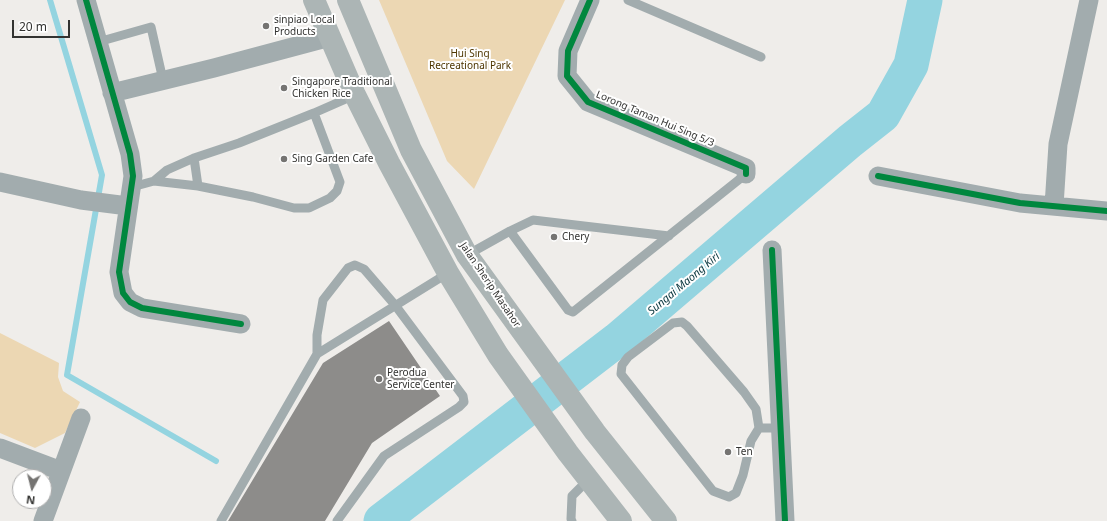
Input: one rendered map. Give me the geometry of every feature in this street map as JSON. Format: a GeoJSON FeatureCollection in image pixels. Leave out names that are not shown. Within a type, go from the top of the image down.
{"type":"FeatureCollection","features":[{"type":"Feature","properties":{"kind":"main road"},"geometry":{"type":"LineString","coordinates":[[314,0],[356,95],[389,164],[448,273],[498,354],[568,453],[621,521]]}},
{"type":"Feature","properties":{"kind":"main road","name":"Jalan Sherip Masahor"},"geometry":{"type":"LineString","coordinates":[[348,0],[411,150],[467,255],[595,432],[666,521]]}},
{"type":"Feature","properties":{"kind":"street"},"geometry":{"type":"LineString","coordinates":[[86,0],[130,154],[133,176],[132,187],[123,205],[119,272],[122,293],[130,302],[142,308],[241,324]]}},
{"type":"Feature","properties":{"kind":"street","name":"Lorong Taman Hui Sing 5/3"},"geometry":{"type":"LineString","coordinates":[[590,0],[568,51],[567,76],[588,102],[746,168],[746,174]]}},
{"type":"Feature","properties":{"kind":"street"},"geometry":{"type":"LineString","coordinates":[[1054,206],[1058,144],[1088,0]]}},
{"type":"Feature","properties":{"kind":"street"},"geometry":{"type":"LineString","coordinates":[[112,93],[330,37]]}},
{"type":"Feature","properties":{"kind":"street"},"geometry":{"type":"LineString","coordinates":[[878,176],[1020,203],[1107,211]]}},
{"type":"Feature","properties":{"kind":"street"},"geometry":{"type":"LineString","coordinates":[[0,182],[81,200],[123,205]]}},
{"type":"Feature","properties":{"kind":"street"},"geometry":{"type":"LineString","coordinates":[[772,250],[785,521]]}},
{"type":"Feature","properties":{"kind":"street"},"geometry":{"type":"LineString","coordinates":[[43,521],[81,418]]}},
{"type":"Feature","properties":{"kind":"street"},"geometry":{"type":"LineString","coordinates":[[0,448],[61,471]]}},
{"type":"Feature","properties":{"kind":"lane"},"geometry":{"type":"LineString","coordinates":[[628,0],[761,57]]}},
{"type":"Feature","properties":{"kind":"lane"},"geometry":{"type":"LineString","coordinates":[[98,42],[151,27],[163,80]]}},
{"type":"Feature","properties":{"kind":"lane"},"geometry":{"type":"LineString","coordinates":[[154,181],[167,170],[194,158],[239,143],[356,95]]}},
{"type":"Feature","properties":{"kind":"lane"},"geometry":{"type":"LineString","coordinates":[[132,187],[154,181],[198,186],[253,197],[294,208],[309,208],[330,198],[337,191],[340,182],[314,113]]}},
{"type":"Feature","properties":{"kind":"lane"},"geometry":{"type":"LineString","coordinates":[[194,158],[198,186]]}},
{"type":"Feature","properties":{"kind":"lane"},"geometry":{"type":"LineString","coordinates":[[510,231],[568,310],[574,312],[746,174]]}},
{"type":"Feature","properties":{"kind":"lane"},"geometry":{"type":"LineString","coordinates":[[467,255],[533,220],[668,236]]}},
{"type":"Feature","properties":{"kind":"lane"},"geometry":{"type":"LineString","coordinates":[[317,354],[317,334],[323,300],[348,268],[355,265],[364,269],[395,305],[463,396],[464,402],[384,456],[337,521]]}},
{"type":"Feature","properties":{"kind":"lane"},"geometry":{"type":"LineString","coordinates":[[221,521],[317,354],[448,273]]}},
{"type":"Feature","properties":{"kind":"lane"},"geometry":{"type":"LineString","coordinates":[[682,322],[744,392],[756,409],[759,428],[751,441],[743,474],[736,493],[729,497],[713,491],[622,374],[622,365],[628,357],[673,323],[682,322]]}},
{"type":"Feature","properties":{"kind":"lane"},"geometry":{"type":"LineString","coordinates":[[759,428],[781,428]]}},
{"type":"Feature","properties":{"kind":"lane"},"geometry":{"type":"LineString","coordinates":[[572,521],[572,496],[589,480]]}},
{"type":"Feature","properties":{"kind":"green space","name":"Hui Sing Recreational Park"},"geometry":{"type":"Polygon","coordinates":[[[379,0],[565,0],[474,189],[447,161],[379,0]]]}},
{"type":"Feature","properties":{"kind":"green space"},"geometry":{"type":"Polygon","coordinates":[[[0,333],[59,363],[58,377],[63,391],[80,402],[65,433],[35,448],[0,433],[0,333]]]}},
{"type":"Feature","properties":{"kind":"building"},"geometry":{"type":"Polygon","coordinates":[[[389,321],[440,396],[372,443],[325,521],[228,521],[323,363],[389,321]]]}},
{"type":"Feature","properties":{"kind":"waterway"},"geometry":{"type":"LineString","coordinates":[[50,0],[102,175],[67,375],[216,461]]}},
{"type":"Feature","properties":{"kind":"waterway","name":"Sungai Maong Kiri"},"geometry":{"type":"LineString","coordinates":[[381,521],[617,340],[850,141],[883,115],[911,65],[925,0]]}},
{"type":"Feature","properties":{"kind":"cycle path"},"geometry":{"type":"LineString","coordinates":[[86,0],[130,154],[133,176],[119,272],[123,293],[130,302],[142,308],[241,324]]}},
{"type":"Feature","properties":{"kind":"cycle path"},"geometry":{"type":"LineString","coordinates":[[590,0],[568,51],[567,76],[588,102],[746,168],[746,174]]}},
{"type":"Feature","properties":{"kind":"cycle path"},"geometry":{"type":"LineString","coordinates":[[878,176],[1020,203],[1107,211]]}},
{"type":"Feature","properties":{"kind":"cycle path"},"geometry":{"type":"LineString","coordinates":[[772,250],[785,521]]}},
{"type":"Feature","properties":{"kind":"place","name":"sinpiao Local Products"},"geometry":{"type":"Point","coordinates":[266,26]}},
{"type":"Feature","properties":{"kind":"place","name":"Singapore Traditional Chicken Rice"},"geometry":{"type":"Point","coordinates":[284,88]}},
{"type":"Feature","properties":{"kind":"place","name":"Sing Garden Cafe"},"geometry":{"type":"Point","coordinates":[284,159]}},
{"type":"Feature","properties":{"kind":"place","name":"Chery"},"geometry":{"type":"Point","coordinates":[554,237]}},
{"type":"Feature","properties":{"kind":"place","name":"Perodua Service Center"},"geometry":{"type":"Point","coordinates":[379,379]}},
{"type":"Feature","properties":{"kind":"place","name":"Ten"},"geometry":{"type":"Point","coordinates":[728,452]}}]}
